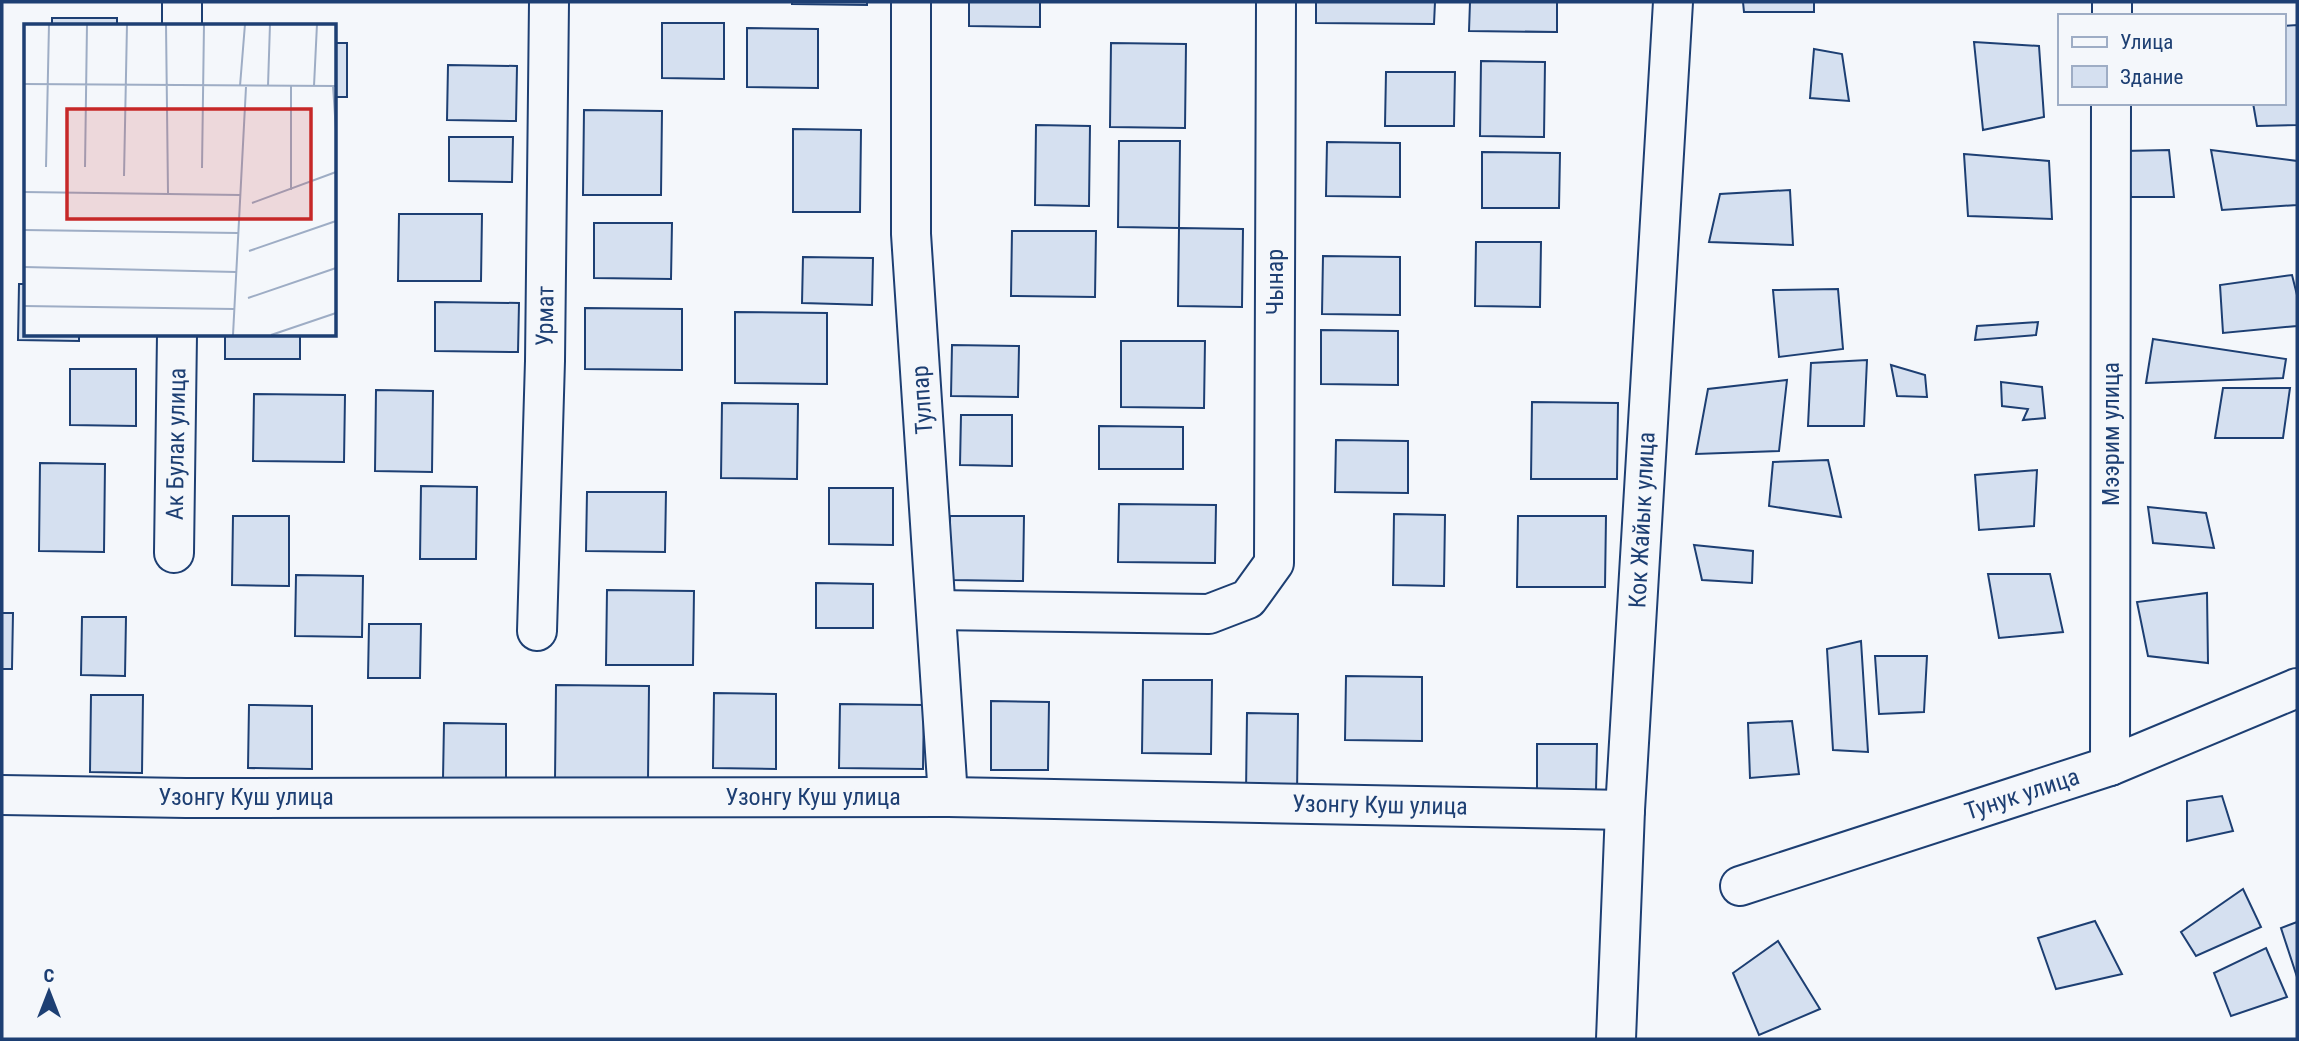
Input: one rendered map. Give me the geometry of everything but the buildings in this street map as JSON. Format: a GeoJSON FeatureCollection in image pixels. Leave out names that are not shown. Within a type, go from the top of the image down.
{"type":"FeatureCollection","features":[{"type":"Feature","properties":{"kind":"street"},"geometry":{"type":"LineString","coordinates":[[182,2],[182,24]]}},
{"type":"Feature","properties":{"kind":"street","name":"Урмат"},"geometry":{"type":"LineString","coordinates":[[537,631],[545,361],[549,2]]}},
{"type":"Feature","properties":{"kind":"street","name":"Тулпар"},"geometry":{"type":"LineString","coordinates":[[911,2],[911,234],[948,797]]}},
{"type":"Feature","properties":{"kind":"street","name":"Чынар"},"geometry":{"type":"LineString","coordinates":[[936,610],[1209,614],[1248,599],[1275,563],[1276,2]]}},
{"type":"Feature","properties":{"kind":"street","name":"Кок Жайык улица"},"geometry":{"type":"LineString","coordinates":[[1616,1039],[1625,810],[1673,2]]}},
{"type":"Feature","properties":{"kind":"street","name":"Мээрим улица"},"geometry":{"type":"LineString","coordinates":[[2110,766],[2111,105]]}},
{"type":"Feature","properties":{"kind":"street","name":"Ак Булак улица"},"geometry":{"type":"LineString","coordinates":[[174,554],[177,336]]}},
{"type":"Feature","properties":{"kind":"street","name":"Тунук улица"},"geometry":{"type":"LineString","coordinates":[[1740,886],[2110,766],[2297,688]]}},
{"type":"Feature","properties":{"kind":"street","name":"Узонгу Куш улица"},"geometry":{"type":"LineString","coordinates":[[2,795],[186,798],[948,797],[1625,810]]}}]}
